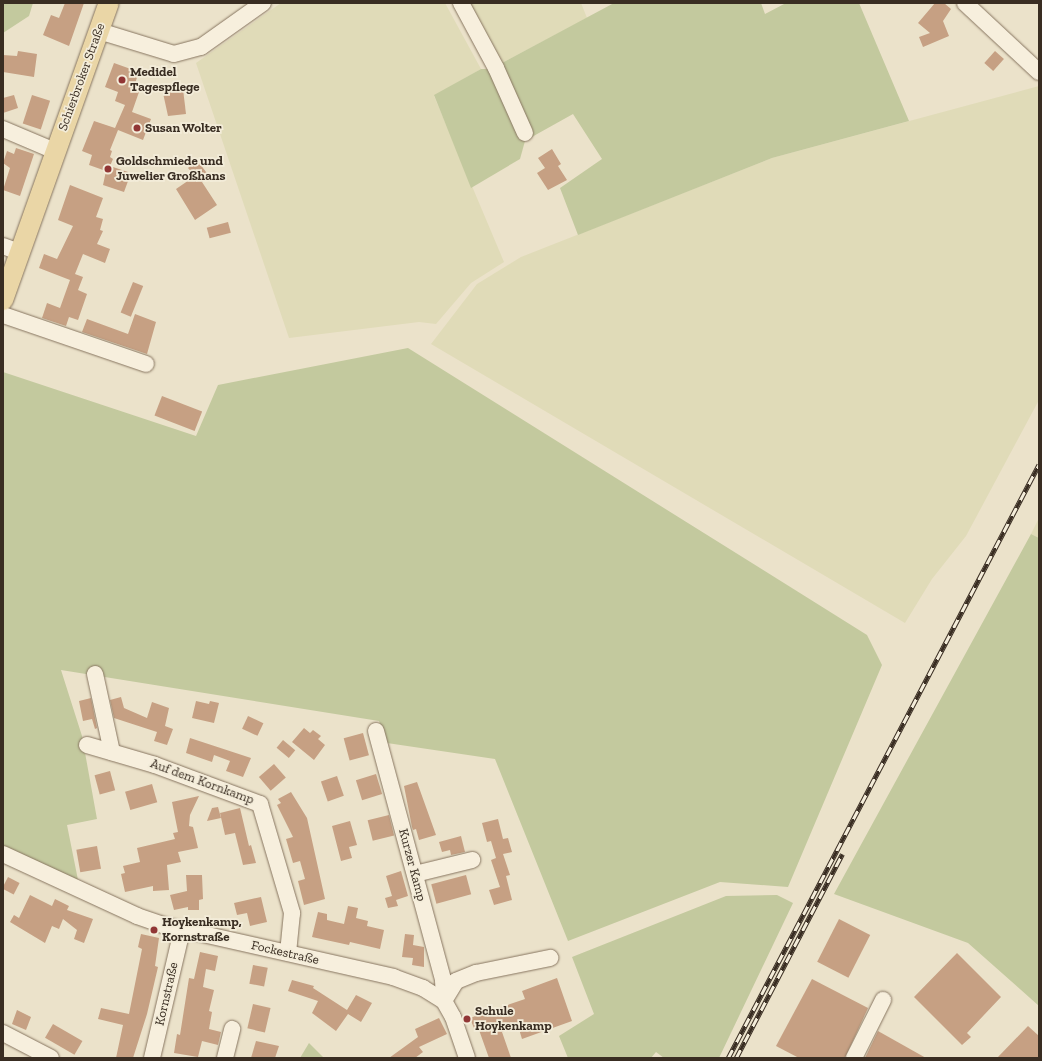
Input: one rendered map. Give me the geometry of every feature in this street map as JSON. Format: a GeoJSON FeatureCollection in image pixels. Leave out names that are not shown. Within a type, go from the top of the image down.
{"type":"FeatureCollection","features":[{"type":"Feature","properties":{"kind":"main road","name":"Schierbroker Straße"},"geometry":{"type":"LineString","coordinates":[[3,300],[11,249],[55,151],[109,3]]}},
{"type":"Feature","properties":{"kind":"street"},"geometry":{"type":"LineString","coordinates":[[98,31],[174,54],[201,48],[263,3]]}},
{"type":"Feature","properties":{"kind":"street"},"geometry":{"type":"LineString","coordinates":[[460,3],[496,68],[525,133]]}},
{"type":"Feature","properties":{"kind":"street"},"geometry":{"type":"LineString","coordinates":[[965,3],[1039,72]]}},
{"type":"Feature","properties":{"kind":"street"},"geometry":{"type":"LineString","coordinates":[[3,129],[55,151]]}},
{"type":"Feature","properties":{"kind":"street"},"geometry":{"type":"LineString","coordinates":[[3,315],[146,364]]}},
{"type":"Feature","properties":{"kind":"street"},"geometry":{"type":"LineString","coordinates":[[95,674],[112,752]]}},
{"type":"Feature","properties":{"kind":"street","name":"Kurzer Kamp"},"geometry":{"type":"LineString","coordinates":[[376,731],[443,980],[444,1001]]}},
{"type":"Feature","properties":{"kind":"street","name":"Auf dem Kornkamp"},"geometry":{"type":"LineString","coordinates":[[87,745],[155,765],[260,804],[292,913],[288,953]]}},
{"type":"Feature","properties":{"kind":"street","name":"Fockestraße"},"geometry":{"type":"LineString","coordinates":[[3,854],[137,916],[182,930],[393,978],[423,988],[444,1001],[453,1017],[467,1058]]}},
{"type":"Feature","properties":{"kind":"street"},"geometry":{"type":"LineString","coordinates":[[414,874],[472,860]]}},
{"type":"Feature","properties":{"kind":"street","name":"Kornstraße"},"geometry":{"type":"LineString","coordinates":[[152,1058],[182,930]]}},
{"type":"Feature","properties":{"kind":"street"},"geometry":{"type":"LineString","coordinates":[[444,1001],[456,981],[476,973],[550,958]]}},
{"type":"Feature","properties":{"kind":"street"},"geometry":{"type":"LineString","coordinates":[[854,1058],[883,1000]]}},
{"type":"Feature","properties":{"kind":"street"},"geometry":{"type":"LineString","coordinates":[[225,1058],[232,1029]]}},
{"type":"Feature","properties":{"kind":"street"},"geometry":{"type":"LineString","coordinates":[[3,1033],[51,1058]]}},
{"type":"Feature","properties":{"kind":"shaded area"},"geometry":{"type":"Polygon","coordinates":[[[281,3],[445,3],[481,69],[434,96],[504,262],[471,283],[436,324],[419,322],[289,338],[196,63],[281,3]]]}},
{"type":"Feature","properties":{"kind":"shaded area"},"geometry":{"type":"Polygon","coordinates":[[[466,3],[581,3],[587,18],[500,64],[466,3]]]}},
{"type":"Feature","properties":{"kind":"shaded area"},"geometry":{"type":"Polygon","coordinates":[[[1039,86],[1039,400],[966,536],[932,579],[905,623],[431,344],[477,284],[521,257],[772,158],[1039,86]]]}},
{"type":"Feature","properties":{"kind":"shaded area"},"geometry":{"type":"Polygon","coordinates":[[[1039,518],[1039,538],[1031,534],[1039,518]]]}},
{"type":"Feature","properties":{"kind":"green space"},"geometry":{"type":"Polygon","coordinates":[[[3,3],[33,3],[29,16],[3,33],[3,3]]]}},
{"type":"Feature","properties":{"kind":"green space"},"geometry":{"type":"Polygon","coordinates":[[[614,3],[761,3],[765,14],[786,3],[859,3],[909,121],[772,158],[578,235],[560,188],[602,159],[573,114],[530,138],[500,64],[614,3]]]}},
{"type":"Feature","properties":{"kind":"green space"},"geometry":{"type":"Polygon","coordinates":[[[481,69],[492,69],[525,141],[520,159],[471,188],[434,95],[481,69]]]}},
{"type":"Feature","properties":{"kind":"green space"},"geometry":{"type":"Polygon","coordinates":[[[408,348],[867,635],[882,665],[788,887],[720,882],[568,941],[495,759],[387,743],[379,721],[61,670],[82,736],[97,819],[67,825],[78,880],[3,846],[3,372],[196,436],[218,385],[408,348]]]}},
{"type":"Feature","properties":{"kind":"green space"},"geometry":{"type":"Polygon","coordinates":[[[1031,534],[1039,538],[1039,1006],[968,943],[834,894],[1031,534]]]}},
{"type":"Feature","properties":{"kind":"green space"},"geometry":{"type":"Polygon","coordinates":[[[777,895],[793,903],[719,1058],[664,1058],[656,1052],[651,1058],[568,1058],[559,1036],[594,1014],[572,957],[726,896],[777,895]]]}},
{"type":"Feature","properties":{"kind":"green space"},"geometry":{"type":"Polygon","coordinates":[[[309,1043],[324,1058],[300,1058],[309,1043]]]}},
{"type":"Feature","properties":{"kind":"building"},"geometry":{"type":"Polygon","coordinates":[[[65,3],[84,3],[69,46],[43,35],[51,15],[59,18],[65,3]]]}},
{"type":"Feature","properties":{"kind":"building"},"geometry":{"type":"Polygon","coordinates":[[[935,3],[944,3],[951,9],[943,21],[949,36],[923,47],[919,37],[930,33],[918,23],[935,3]]]}},
{"type":"Feature","properties":{"kind":"building"},"geometry":{"type":"Polygon","coordinates":[[[18,51],[37,54],[34,77],[3,72],[3,55],[17,56],[18,51]]]}},
{"type":"Feature","properties":{"kind":"building"},"geometry":{"type":"Polygon","coordinates":[[[995,51],[1004,59],[993,71],[984,63],[995,51]]]}},
{"type":"Feature","properties":{"kind":"building"},"geometry":{"type":"Polygon","coordinates":[[[114,63],[139,72],[133,89],[139,92],[132,112],[151,119],[143,140],[118,130],[110,150],[112,151],[110,157],[113,159],[110,166],[131,173],[124,192],[103,185],[106,171],[89,165],[92,155],[82,151],[94,121],[115,128],[125,105],[115,101],[118,92],[105,87],[114,63]]]}},
{"type":"Feature","properties":{"kind":"building"},"geometry":{"type":"Polygon","coordinates":[[[183,89],[186,114],[168,116],[163,93],[183,89]]]}},
{"type":"Feature","properties":{"kind":"building"},"geometry":{"type":"Polygon","coordinates":[[[14,95],[18,108],[3,113],[3,98],[14,95]]]}},
{"type":"Feature","properties":{"kind":"building"},"geometry":{"type":"Polygon","coordinates":[[[32,95],[50,101],[41,129],[23,124],[32,95]]]}},
{"type":"Feature","properties":{"kind":"building"},"geometry":{"type":"Polygon","coordinates":[[[16,148],[34,154],[20,196],[3,190],[10,168],[3,163],[7,151],[14,154],[16,148]]]}},
{"type":"Feature","properties":{"kind":"building"},"geometry":{"type":"Polygon","coordinates":[[[552,149],[561,164],[558,166],[567,180],[548,190],[537,173],[545,168],[538,158],[552,149]]]}},
{"type":"Feature","properties":{"kind":"building"},"geometry":{"type":"Polygon","coordinates":[[[197,160],[209,176],[202,182],[217,205],[195,220],[176,189],[195,176],[188,168],[197,160]]]}},
{"type":"Feature","properties":{"kind":"building"},"geometry":{"type":"Polygon","coordinates":[[[70,185],[103,198],[96,217],[103,219],[100,230],[103,231],[97,244],[110,249],[105,263],[83,254],[75,274],[83,277],[78,290],[87,294],[78,320],[69,317],[66,326],[42,318],[47,303],[60,308],[70,280],[39,268],[44,254],[57,259],[73,226],[58,220],[70,185]]]}},
{"type":"Feature","properties":{"kind":"building"},"geometry":{"type":"Polygon","coordinates":[[[228,222],[231,233],[210,238],[207,228],[228,222]]]}},
{"type":"Feature","properties":{"kind":"building"},"geometry":{"type":"Polygon","coordinates":[[[133,282],[143,286],[131,317],[121,313],[133,282]]]}},
{"type":"Feature","properties":{"kind":"building"},"geometry":{"type":"Polygon","coordinates":[[[135,314],[156,322],[147,354],[82,332],[87,319],[128,334],[135,314]]]}},
{"type":"Feature","properties":{"kind":"building"},"geometry":{"type":"Polygon","coordinates":[[[162,396],[202,411],[195,431],[154,416],[162,396]]]}},
{"type":"Feature","properties":{"kind":"building"},"geometry":{"type":"Polygon","coordinates":[[[121,697],[124,708],[147,718],[152,702],[169,708],[165,726],[173,729],[167,745],[154,741],[157,732],[114,718],[110,700],[121,697]]]}},
{"type":"Feature","properties":{"kind":"building"},"geometry":{"type":"Polygon","coordinates":[[[91,698],[97,728],[95,729],[92,719],[83,721],[79,701],[91,698]]]}},
{"type":"Feature","properties":{"kind":"building"},"geometry":{"type":"Polygon","coordinates":[[[196,701],[209,704],[210,701],[219,703],[214,723],[192,718],[196,701]]]}},
{"type":"Feature","properties":{"kind":"building"},"geometry":{"type":"Polygon","coordinates":[[[248,716],[263,723],[257,736],[242,729],[248,716]]]}},
{"type":"Feature","properties":{"kind":"building"},"geometry":{"type":"Polygon","coordinates":[[[304,728],[310,733],[313,730],[321,736],[318,739],[325,745],[314,760],[292,742],[304,728]]]}},
{"type":"Feature","properties":{"kind":"building"},"geometry":{"type":"Polygon","coordinates":[[[363,733],[369,755],[350,760],[344,738],[363,733]]]}},
{"type":"Feature","properties":{"kind":"building"},"geometry":{"type":"Polygon","coordinates":[[[190,738],[251,758],[243,777],[226,771],[230,761],[214,755],[212,762],[186,753],[190,738]]]}},
{"type":"Feature","properties":{"kind":"building"},"geometry":{"type":"Polygon","coordinates":[[[283,740],[295,750],[289,758],[277,748],[283,740]]]}},
{"type":"Feature","properties":{"kind":"building"},"geometry":{"type":"Polygon","coordinates":[[[274,764],[286,778],[271,791],[259,777],[274,764]]]}},
{"type":"Feature","properties":{"kind":"building"},"geometry":{"type":"Polygon","coordinates":[[[110,771],[115,790],[100,794],[95,775],[110,771]]]}},
{"type":"Feature","properties":{"kind":"building"},"geometry":{"type":"Polygon","coordinates":[[[376,774],[382,794],[362,800],[356,780],[376,774]]]}},
{"type":"Feature","properties":{"kind":"building"},"geometry":{"type":"Polygon","coordinates":[[[337,776],[344,796],[328,801],[321,782],[337,776]]]}},
{"type":"Feature","properties":{"kind":"building"},"geometry":{"type":"Polygon","coordinates":[[[417,782],[436,835],[419,840],[416,829],[413,830],[412,827],[404,786],[417,782]]]}},
{"type":"Feature","properties":{"kind":"building"},"geometry":{"type":"Polygon","coordinates":[[[152,784],[157,802],[130,810],[125,792],[152,784]]]}},
{"type":"Feature","properties":{"kind":"building"},"geometry":{"type":"Polygon","coordinates":[[[291,792],[307,818],[325,899],[304,905],[298,881],[305,879],[300,861],[293,863],[286,839],[293,837],[277,805],[281,803],[278,799],[291,792]]]}},
{"type":"Feature","properties":{"kind":"building"},"geometry":{"type":"Polygon","coordinates":[[[199,796],[190,815],[189,826],[193,827],[198,848],[178,852],[181,862],[167,865],[169,890],[153,891],[153,886],[125,892],[121,874],[125,873],[123,866],[140,862],[137,848],[175,839],[173,833],[178,832],[172,802],[199,796]]]}},
{"type":"Feature","properties":{"kind":"building"},"geometry":{"type":"Polygon","coordinates":[[[218,807],[221,818],[207,821],[212,808],[218,807]]]}},
{"type":"Feature","properties":{"kind":"building"},"geometry":{"type":"Polygon","coordinates":[[[240,808],[249,846],[251,845],[256,863],[243,865],[235,833],[225,835],[220,813],[240,808]]]}},
{"type":"Feature","properties":{"kind":"building"},"geometry":{"type":"Polygon","coordinates":[[[389,815],[394,835],[373,841],[368,820],[389,815]]]}},
{"type":"Feature","properties":{"kind":"building"},"geometry":{"type":"Polygon","coordinates":[[[498,819],[503,839],[508,838],[512,852],[503,854],[510,875],[506,876],[512,900],[494,905],[489,890],[500,887],[491,860],[496,858],[491,841],[487,842],[482,823],[498,819]]]}},
{"type":"Feature","properties":{"kind":"building"},"geometry":{"type":"Polygon","coordinates":[[[350,821],[357,845],[349,847],[352,858],[341,861],[332,826],[350,821]]]}},
{"type":"Feature","properties":{"kind":"building"},"geometry":{"type":"Polygon","coordinates":[[[461,836],[465,852],[451,855],[450,850],[442,852],[439,842],[461,836]]]}},
{"type":"Feature","properties":{"kind":"building"},"geometry":{"type":"Polygon","coordinates":[[[97,846],[101,869],[80,872],[76,850],[97,846]]]}},
{"type":"Feature","properties":{"kind":"building"},"geometry":{"type":"Polygon","coordinates":[[[401,871],[408,896],[396,900],[398,906],[388,908],[385,898],[392,896],[386,876],[401,871]]]}},
{"type":"Feature","properties":{"kind":"building"},"geometry":{"type":"Polygon","coordinates":[[[186,875],[202,875],[203,899],[199,900],[199,910],[188,910],[188,907],[174,910],[170,895],[187,891],[186,875]]]}},
{"type":"Feature","properties":{"kind":"building"},"geometry":{"type":"Polygon","coordinates":[[[466,875],[471,894],[436,904],[431,884],[466,875]]]}},
{"type":"Feature","properties":{"kind":"building"},"geometry":{"type":"Polygon","coordinates":[[[8,877],[20,883],[14,894],[3,889],[8,877]]]}},
{"type":"Feature","properties":{"kind":"building"},"geometry":{"type":"Polygon","coordinates":[[[30,895],[52,906],[55,899],[69,906],[67,910],[93,919],[84,943],[74,939],[77,930],[63,919],[59,929],[52,926],[45,943],[10,922],[14,915],[19,918],[30,895]]]}},
{"type":"Feature","properties":{"kind":"building"},"geometry":{"type":"Polygon","coordinates":[[[261,897],[267,922],[250,926],[247,913],[237,915],[234,903],[261,897]]]}},
{"type":"Feature","properties":{"kind":"building"},"geometry":{"type":"Polygon","coordinates":[[[348,906],[358,908],[356,918],[368,921],[367,926],[384,930],[380,949],[350,942],[349,945],[312,937],[318,912],[327,914],[327,920],[344,924],[348,906]]]}},
{"type":"Feature","properties":{"kind":"building"},"geometry":{"type":"Polygon","coordinates":[[[839,919],[870,935],[848,978],[817,962],[839,919]]]}},
{"type":"Feature","properties":{"kind":"building"},"geometry":{"type":"Polygon","coordinates":[[[141,934],[159,938],[155,966],[158,967],[147,1014],[133,1058],[116,1058],[123,1025],[98,1019],[101,1008],[129,1014],[142,949],[138,947],[141,934]]]}},
{"type":"Feature","properties":{"kind":"building"},"geometry":{"type":"Polygon","coordinates":[[[405,934],[414,935],[413,945],[424,947],[424,967],[412,965],[413,958],[402,957],[405,934]]]}},
{"type":"Feature","properties":{"kind":"building"},"geometry":{"type":"Polygon","coordinates":[[[200,952],[218,956],[215,971],[206,969],[203,987],[214,990],[209,1011],[212,1012],[209,1029],[221,1032],[218,1045],[202,1041],[198,1057],[174,1053],[177,1034],[180,1035],[189,978],[194,979],[200,952]]]}},
{"type":"Feature","properties":{"kind":"building"},"geometry":{"type":"Polygon","coordinates":[[[957,953],[1001,997],[967,1033],[971,1037],[962,1045],[914,997],[957,953]]]}},
{"type":"Feature","properties":{"kind":"building"},"geometry":{"type":"Polygon","coordinates":[[[253,965],[268,968],[264,987],[249,984],[253,965]]]}},
{"type":"Feature","properties":{"kind":"building"},"geometry":{"type":"Polygon","coordinates":[[[557,978],[572,1021],[522,1039],[518,1026],[502,1032],[511,1058],[489,1058],[479,1030],[475,1031],[470,1018],[525,999],[522,991],[557,978]]]}},
{"type":"Feature","properties":{"kind":"building"},"geometry":{"type":"Polygon","coordinates":[[[812,979],[868,1008],[845,1058],[799,1058],[776,1046],[812,979]]]}},
{"type":"Feature","properties":{"kind":"building"},"geometry":{"type":"Polygon","coordinates":[[[292,980],[314,986],[313,988],[347,1010],[356,995],[372,1003],[361,1022],[348,1014],[336,1031],[312,1013],[318,1001],[288,991],[292,980]]]}},
{"type":"Feature","properties":{"kind":"building"},"geometry":{"type":"Polygon","coordinates":[[[253,1004],[271,1008],[265,1032],[247,1028],[253,1004]]]}},
{"type":"Feature","properties":{"kind":"building"},"geometry":{"type":"Polygon","coordinates":[[[17,1010],[31,1017],[26,1030],[12,1024],[17,1010]]]}},
{"type":"Feature","properties":{"kind":"building"},"geometry":{"type":"Polygon","coordinates":[[[439,1018],[447,1034],[419,1047],[423,1052],[415,1058],[389,1058],[418,1037],[415,1029],[439,1018]]]}},
{"type":"Feature","properties":{"kind":"building"},"geometry":{"type":"Polygon","coordinates":[[[53,1024],[82,1041],[74,1055],[45,1038],[53,1024]]]}},
{"type":"Feature","properties":{"kind":"building"},"geometry":{"type":"Polygon","coordinates":[[[1028,1026],[1039,1036],[1039,1058],[997,1058],[1028,1026]]]}},
{"type":"Feature","properties":{"kind":"building"},"geometry":{"type":"Polygon","coordinates":[[[878,1031],[926,1058],[865,1058],[878,1031]]]}},
{"type":"Feature","properties":{"kind":"building"},"geometry":{"type":"Polygon","coordinates":[[[256,1041],[279,1046],[275,1058],[251,1058],[256,1041]]]}},
{"type":"Feature","properties":{"kind":"railway"},"geometry":{"type":"LineString","coordinates":[[728,1058],[1039,464]]}},
{"type":"Feature","properties":{"kind":"railway"},"geometry":{"type":"LineString","coordinates":[[736,1058],[842,854]]}},
{"type":"Feature","properties":{"kind":"place","name":"Medidel Tagespflege"},"geometry":{"type":"Point","coordinates":[122,80]}},
{"type":"Feature","properties":{"kind":"place","name":"Susan Wolter"},"geometry":{"type":"Point","coordinates":[137,128]}},
{"type":"Feature","properties":{"kind":"place","name":"Goldschmiede und Juwelier Großhans"},"geometry":{"type":"Point","coordinates":[108,169]}},
{"type":"Feature","properties":{"kind":"place","name":"Hoykenkamp, Kornstraße"},"geometry":{"type":"Point","coordinates":[154,930]}},
{"type":"Feature","properties":{"kind":"place","name":"Schule Hoykenkamp"},"geometry":{"type":"Point","coordinates":[467,1019]}}]}
